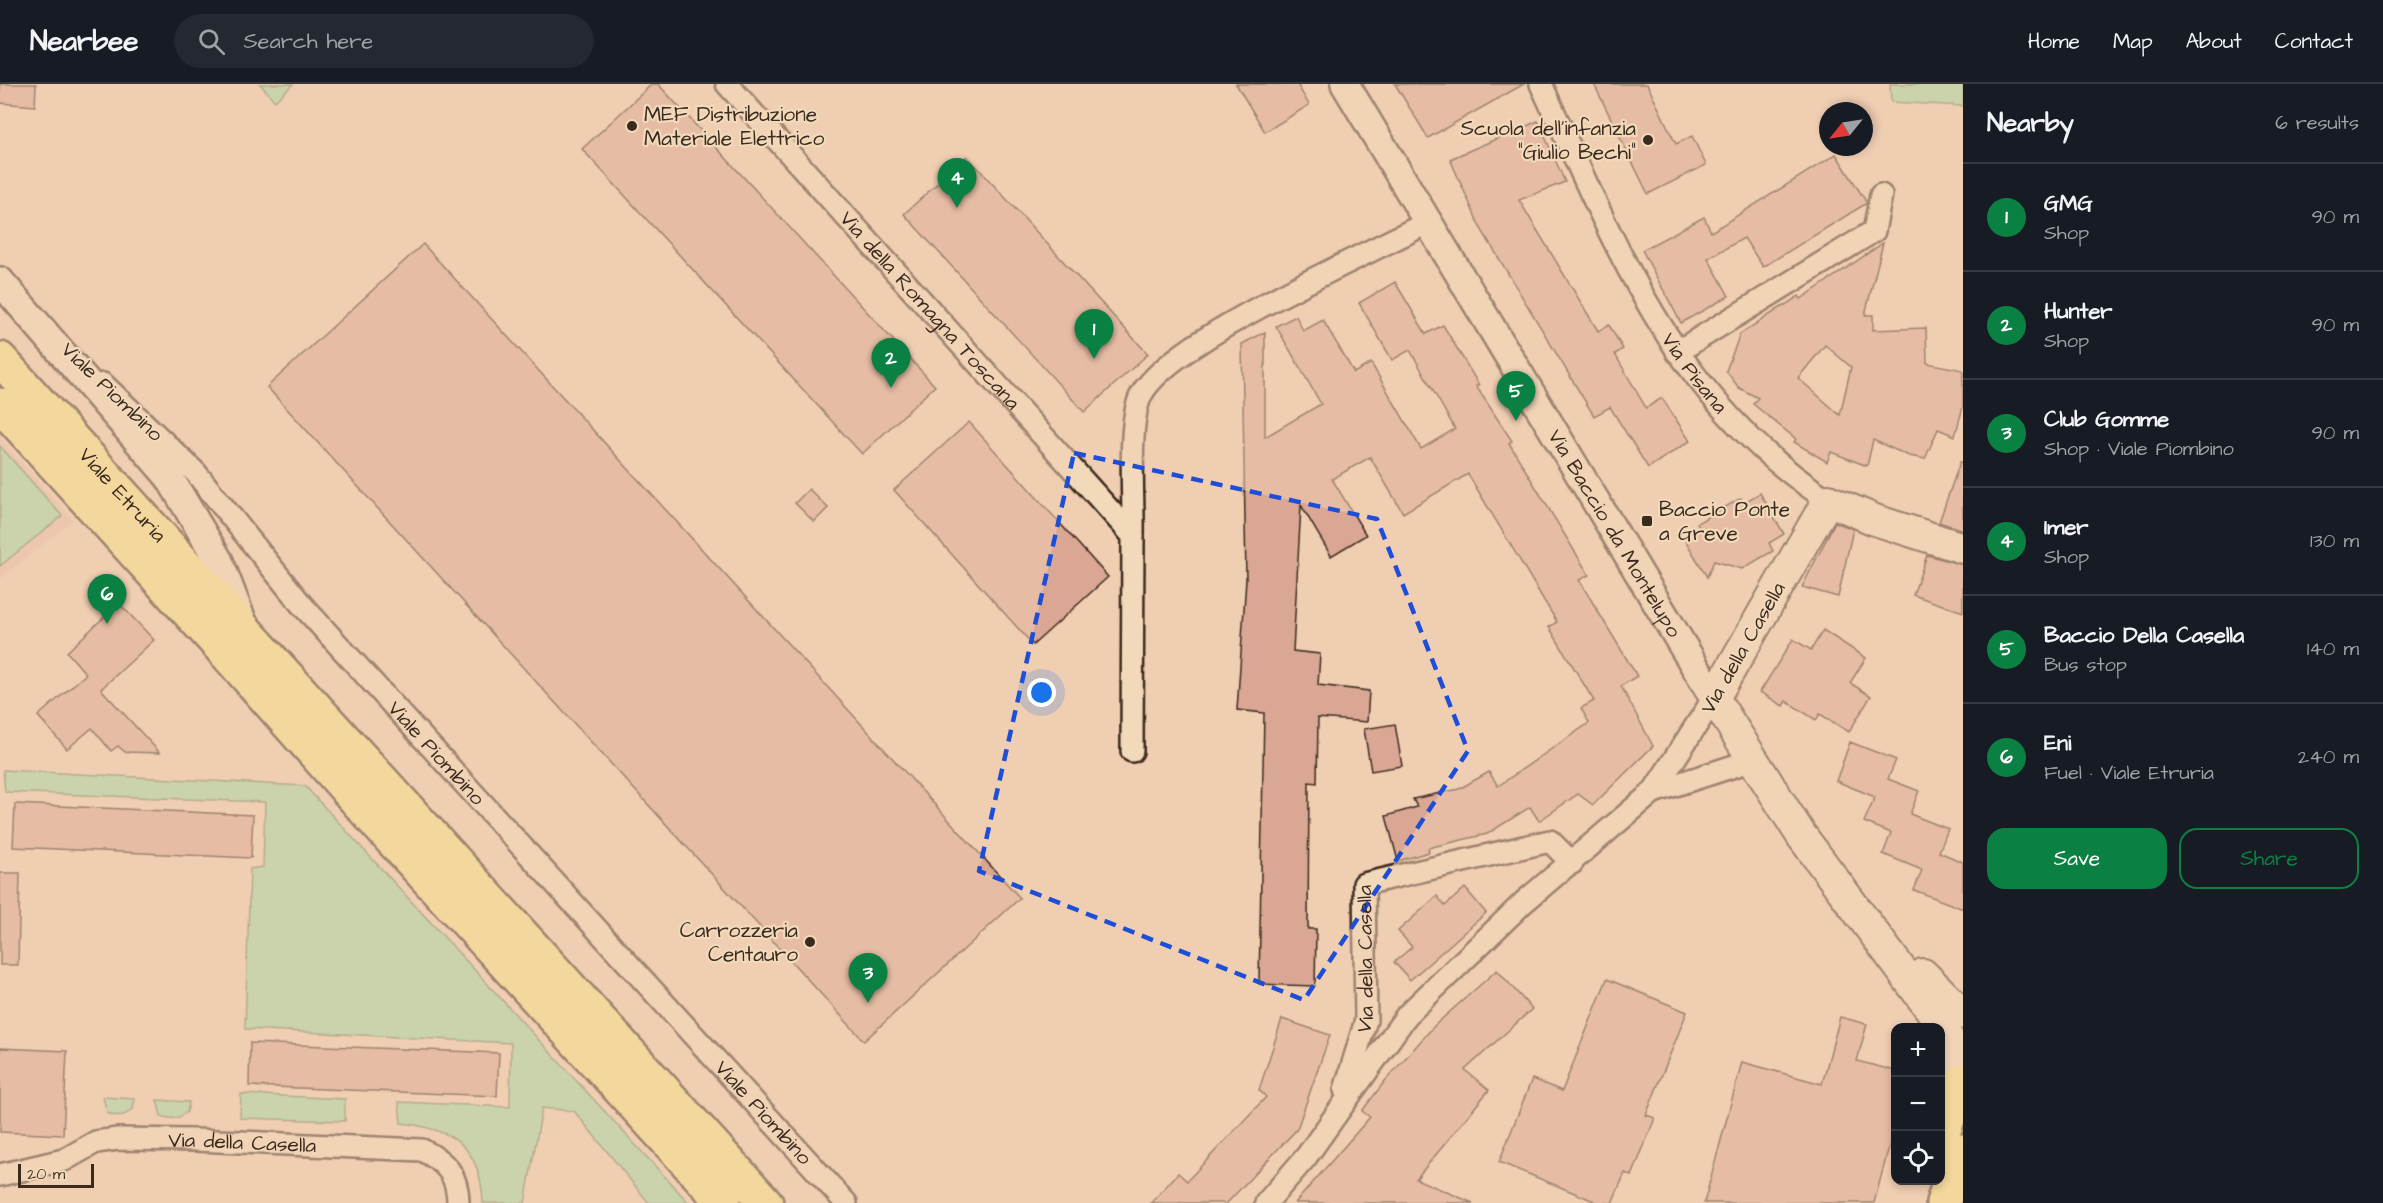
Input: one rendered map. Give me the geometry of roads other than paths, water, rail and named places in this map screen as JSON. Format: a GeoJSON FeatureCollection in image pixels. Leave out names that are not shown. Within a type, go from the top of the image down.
{"type":"FeatureCollection","features":[{"type":"Feature","properties":{"kind":"main road","name":"Viale Etruria"},"geometry":{"type":"LineString","coordinates":[[0,359],[234,640]]}},
{"type":"Feature","properties":{"kind":"main road","name":"Viale Etruria"},"geometry":{"type":"LineString","coordinates":[[0,405],[234,640]]}},
{"type":"Feature","properties":{"kind":"main road","name":"Via della Casella"},"geometry":{"type":"LineString","coordinates":[[1714,698],[1828,500]]}},
{"type":"Feature","properties":{"kind":"main road","name":"Via Pisana"},"geometry":{"type":"LineString","coordinates":[[1828,500],[1875,520],[1963,549]]}},
{"type":"Feature","properties":{"kind":"main road"},"geometry":{"type":"LineString","coordinates":[[234,640],[761,1197]]}},
{"type":"Feature","properties":{"kind":"main road"},"geometry":{"type":"LineString","coordinates":[[234,640],[379,826],[724,1203]]}},
{"type":"Feature","properties":{"kind":"main road","name":"Via Baccio da Montelupo"},"geometry":{"type":"LineString","coordinates":[[1714,698],[1801,835],[1860,911],[1934,1014],[1954,1048],[1963,1079]]}},
{"type":"Feature","properties":{"kind":"main road","name":"Via Baccio da Montelupo"},"geometry":{"type":"LineString","coordinates":[[1860,911],[1963,1014]]}},
{"type":"Feature","properties":{"kind":"main road"},"geometry":{"type":"LineString","coordinates":[[1945,1131],[1963,1079]]}},
{"type":"Feature","properties":{"kind":"main road"},"geometry":{"type":"LineString","coordinates":[[1943,1203],[1956,1161],[1963,1151]]}},
{"type":"Feature","properties":{"kind":"main road"},"geometry":{"type":"LineString","coordinates":[[1935,1203],[1936,1185]]}},
{"type":"Feature","properties":{"kind":"street","name":"Via della Romagna Toscana"},"geometry":{"type":"LineString","coordinates":[[727,84],[1133,537]]}},
{"type":"Feature","properties":{"kind":"street","name":"Via Baccio da Montelupo"},"geometry":{"type":"LineString","coordinates":[[1345,84],[1714,698]]}},
{"type":"Feature","properties":{"kind":"street","name":"Via Pisana"},"geometry":{"type":"LineString","coordinates":[[1541,84],[1629,273],[1677,352],[1711,397],[1763,452],[1797,480],[1828,500]]}},
{"type":"Feature","properties":{"kind":"street"},"geometry":{"type":"LineString","coordinates":[[1677,352],[1874,231],[1881,195]]}},
{"type":"Feature","properties":{"kind":"street"},"geometry":{"type":"LineString","coordinates":[[1132,751],[1134,429],[1139,398],[1156,378],[1217,329],[1428,222]]}},
{"type":"Feature","properties":{"kind":"street","name":"Viale Piombino"},"geometry":{"type":"LineString","coordinates":[[0,281],[169,477],[186,501],[219,561],[234,640]]}},
{"type":"Feature","properties":{"kind":"street","name":"Viale Piombino"},"geometry":{"type":"LineString","coordinates":[[24,307],[196,473],[301,604],[846,1203]]}},
{"type":"Feature","properties":{"kind":"street","name":"Via della Casella"},"geometry":{"type":"LineString","coordinates":[[1266,1203],[1306,1157],[1407,1015],[1524,902],[1653,792],[1714,698]]}},
{"type":"Feature","properties":{"kind":"street","name":"Via della Casella"},"geometry":{"type":"LineString","coordinates":[[1653,792],[1753,760]]}},
{"type":"Feature","properties":{"kind":"street","name":"Via della Casella"},"geometry":{"type":"LineString","coordinates":[[1338,1110],[1366,1020],[1364,884],[1550,841],[1572,863]]}},
{"type":"Feature","properties":{"kind":"street","name":"Via della Casella"},"geometry":{"type":"LineString","coordinates":[[0,1175],[64,1160],[96,1142],[118,1139],[422,1150],[444,1163],[450,1170],[456,1181],[458,1203]]}},
{"type":"Feature","properties":{"kind":"place","name":"MEF Distribuzione Materiale Elettrico"},"geometry":{"type":"Point","coordinates":[632,126]}},
{"type":"Feature","properties":{"kind":"place","name":"Scuola dell'infanzia \"Giulio Bechi\""},"geometry":{"type":"Point","coordinates":[1648,140]}},
{"type":"Feature","properties":{"kind":"place","name":"Imer"},"geometry":{"type":"Point","coordinates":[957,208]}},
{"type":"Feature","properties":{"kind":"place","name":"GMG"},"geometry":{"type":"Point","coordinates":[1094,359]}},
{"type":"Feature","properties":{"kind":"place","name":"Hunter"},"geometry":{"type":"Point","coordinates":[891,388]}},
{"type":"Feature","properties":{"kind":"place","name":"Baccio Della Casella"},"geometry":{"type":"Point","coordinates":[1516,421]}},
{"type":"Feature","properties":{"kind":"place","name":"Baccio Ponte a Greve"},"geometry":{"type":"Point","coordinates":[1647,521]}},
{"type":"Feature","properties":{"kind":"place","name":"Eni"},"geometry":{"type":"Point","coordinates":[107,624]}},
{"type":"Feature","properties":{"kind":"place","name":"Carrozzeria Centauro"},"geometry":{"type":"Point","coordinates":[810,942]}},
{"type":"Feature","properties":{"kind":"place","name":"Club Gomme"},"geometry":{"type":"Point","coordinates":[868,1003]}}]}
